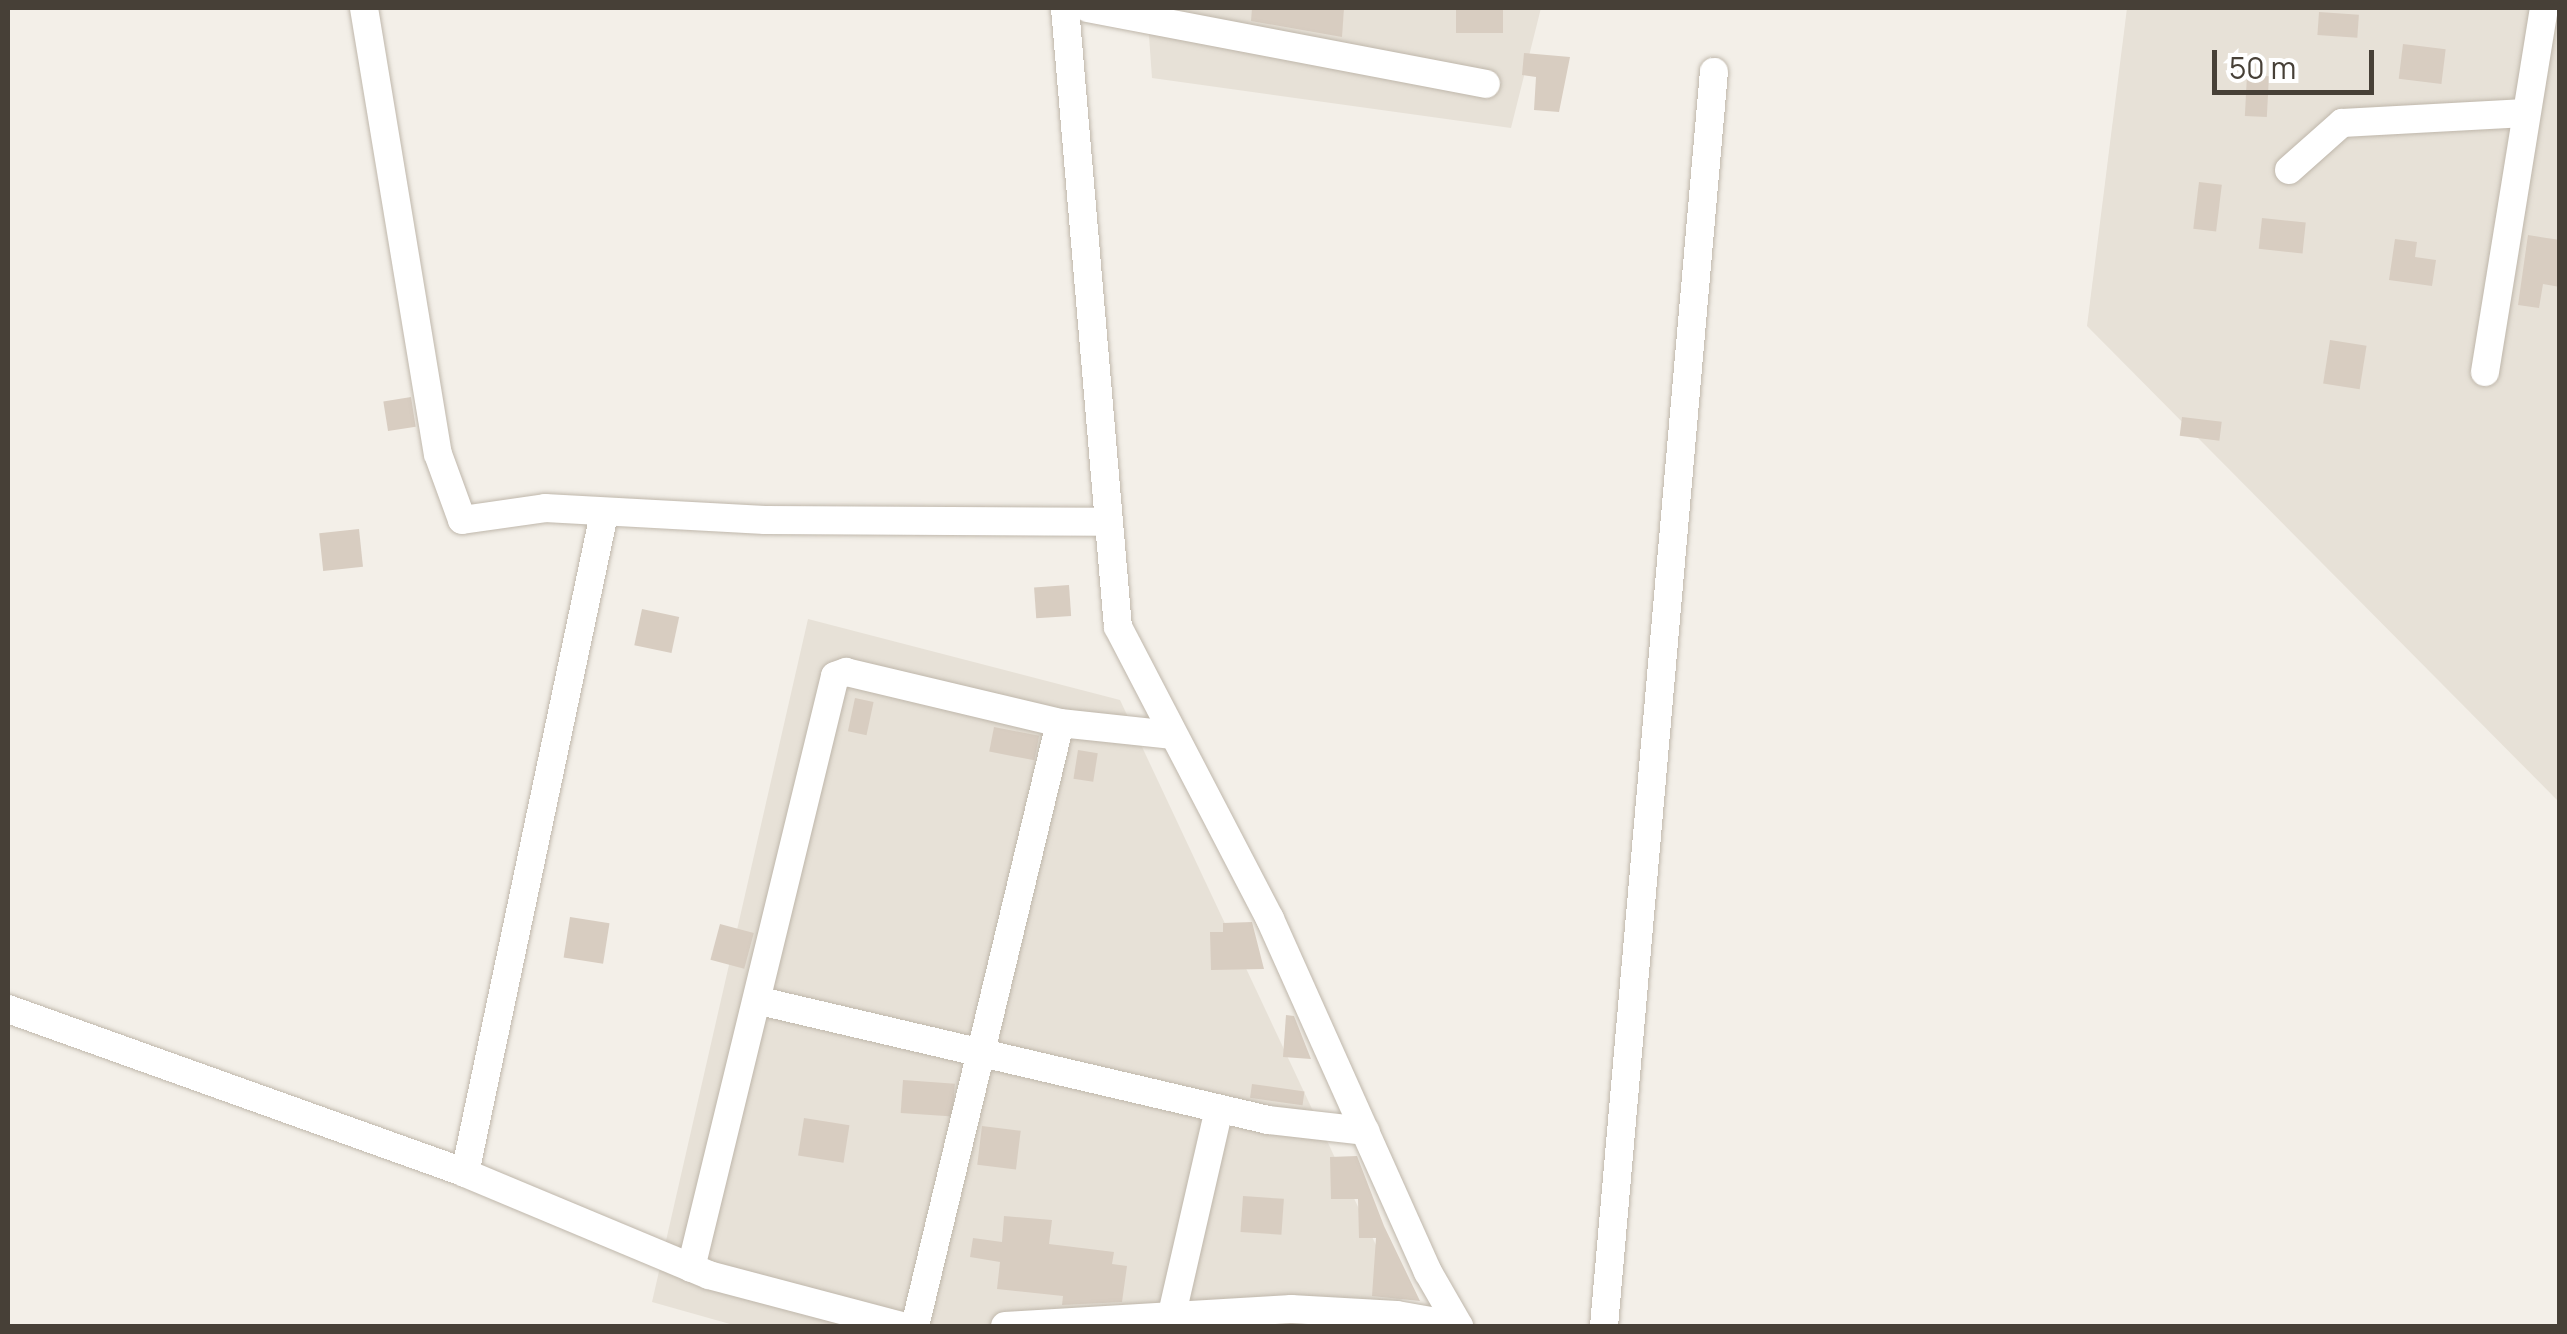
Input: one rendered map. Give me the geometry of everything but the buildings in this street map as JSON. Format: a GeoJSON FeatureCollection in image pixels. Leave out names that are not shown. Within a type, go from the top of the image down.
{"type":"FeatureCollection","features":[{"type":"Feature","properties":{"kind":"street"},"geometry":{"type":"LineString","coordinates":[[364,8],[438,454],[454,512],[473,524],[544,508],[604,514],[1106,522]]}},
{"type":"Feature","properties":{"kind":"street"},"geometry":{"type":"LineString","coordinates":[[1006,1326],[1172,1314],[1234,1319],[1369,1312],[1459,1326],[1270,920],[1118,627],[1064,8]]}},
{"type":"Feature","properties":{"kind":"street"},"geometry":{"type":"LineString","coordinates":[[1088,8],[1486,84]]}},
{"type":"Feature","properties":{"kind":"street"},"geometry":{"type":"LineString","coordinates":[[2485,372],[2544,8]]}},
{"type":"Feature","properties":{"kind":"street"},"geometry":{"type":"LineString","coordinates":[[1604,1326],[1714,72]]}},
{"type":"Feature","properties":{"kind":"street"},"geometry":{"type":"LineString","coordinates":[[2289,170],[2342,124],[2526,114]]}},
{"type":"Feature","properties":{"kind":"street"},"geometry":{"type":"LineString","coordinates":[[465,1173],[604,514]]}},
{"type":"Feature","properties":{"kind":"street"},"geometry":{"type":"LineString","coordinates":[[692,1268],[836,676],[846,672],[1060,723],[1173,735]]}},
{"type":"Feature","properties":{"kind":"street"},"geometry":{"type":"LineString","coordinates":[[915,1326],[1060,723]]}},
{"type":"Feature","properties":{"kind":"street"},"geometry":{"type":"LineString","coordinates":[[760,1001],[1219,1108],[1365,1131]]}},
{"type":"Feature","properties":{"kind":"street"},"geometry":{"type":"LineString","coordinates":[[8,1008],[465,1173],[692,1268],[902,1326]]}},
{"type":"Feature","properties":{"kind":"street"},"geometry":{"type":"LineString","coordinates":[[1172,1314],[1219,1108]]}},
{"type":"Feature","properties":{"kind":"shaded area"},"geometry":{"type":"Polygon","coordinates":[[[1147,8],[1541,8],[1511,128],[1152,78],[1147,8]]]}},
{"type":"Feature","properties":{"kind":"shaded area"},"geometry":{"type":"Polygon","coordinates":[[[2127,8],[2559,8],[2559,802],[2087,326],[2127,8]]]}},
{"type":"Feature","properties":{"kind":"shaded area"},"geometry":{"type":"Polygon","coordinates":[[[808,619],[1120,700],[1414,1326],[737,1326],[652,1302],[808,619]]]}}]}
